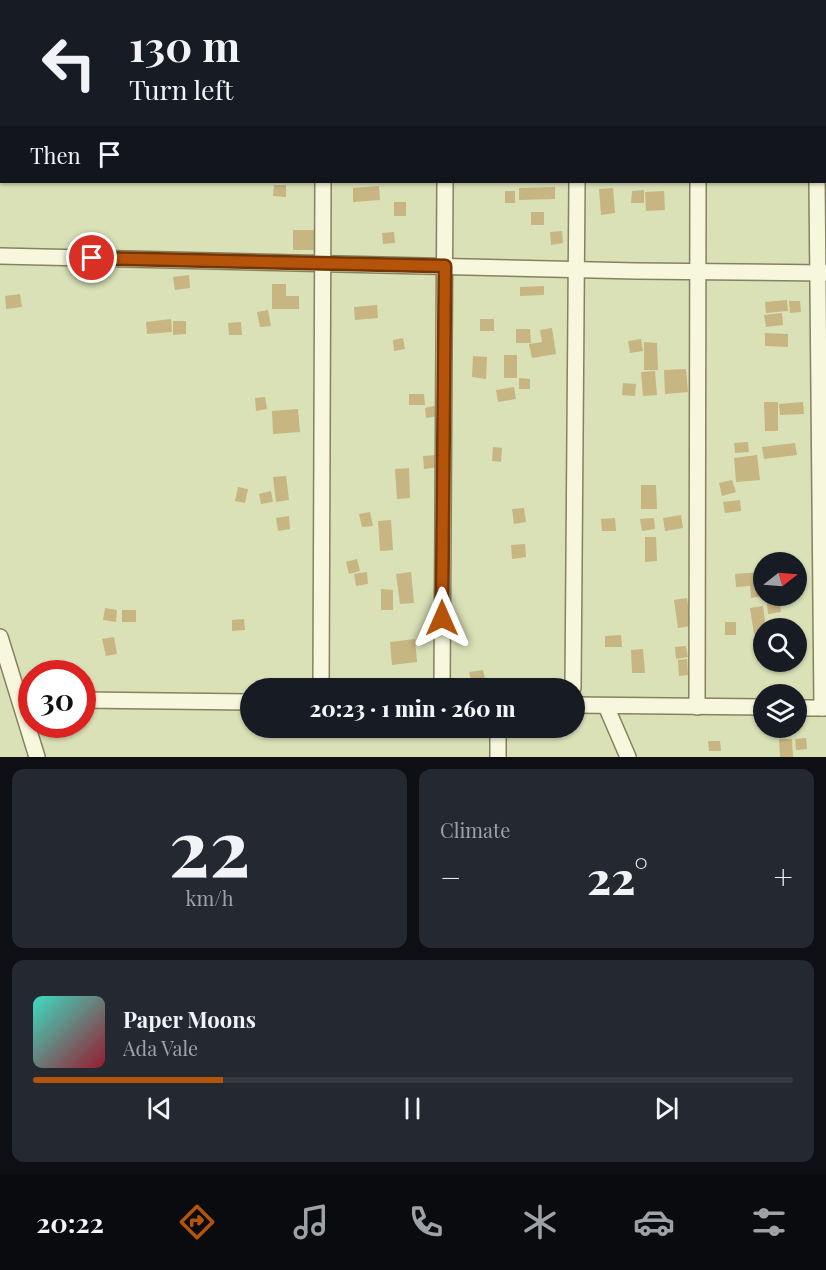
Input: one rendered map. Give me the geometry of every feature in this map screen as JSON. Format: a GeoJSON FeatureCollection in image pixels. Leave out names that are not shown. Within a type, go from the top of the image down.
{"type":"FeatureCollection","features":[{"type":"Feature","properties":{"kind":"street"},"geometry":{"type":"LineString","coordinates":[[321,678],[323,183]]}},
{"type":"Feature","properties":{"kind":"street"},"geometry":{"type":"LineString","coordinates":[[442,678],[445,183]]}},
{"type":"Feature","properties":{"kind":"street"},"geometry":{"type":"LineString","coordinates":[[573,678],[577,183]]}},
{"type":"Feature","properties":{"kind":"street"},"geometry":{"type":"LineString","coordinates":[[696,707],[698,183]]}},
{"type":"Feature","properties":{"kind":"street"},"geometry":{"type":"LineString","coordinates":[[807,708],[824,708],[822,273],[817,183]]}},
{"type":"Feature","properties":{"kind":"street"},"geometry":{"type":"LineString","coordinates":[[0,256],[822,273]]}},
{"type":"Feature","properties":{"kind":"street"},"geometry":{"type":"LineString","coordinates":[[0,637],[37,757]]}},
{"type":"Feature","properties":{"kind":"street"},"geometry":{"type":"LineString","coordinates":[[13,679],[18,682]]}},
{"type":"Feature","properties":{"kind":"street"},"geometry":{"type":"LineString","coordinates":[[96,700],[240,702]]}},
{"type":"Feature","properties":{"kind":"street"},"geometry":{"type":"LineString","coordinates":[[585,705],[753,708]]}},
{"type":"Feature","properties":{"kind":"street"},"geometry":{"type":"LineString","coordinates":[[606,706],[628,757]]}},
{"type":"Feature","properties":{"kind":"street"},"geometry":{"type":"LineString","coordinates":[[498,738],[498,757]]}},
{"type":"Feature","properties":{"kind":"green space"},"geometry":{"type":"Polygon","coordinates":[[[0,183],[826,183],[826,757],[0,757],[0,183]]]}},
{"type":"Feature","properties":{"kind":"building"},"geometry":{"type":"Polygon","coordinates":[[[274,185],[286,185],[286,197],[273,196],[274,185]]]}},
{"type":"Feature","properties":{"kind":"building"},"geometry":{"type":"Polygon","coordinates":[[[379,186],[380,200],[353,202],[353,188],[379,186]]]}},
{"type":"Feature","properties":{"kind":"building"},"geometry":{"type":"Polygon","coordinates":[[[555,187],[555,199],[519,200],[519,188],[555,187]]]}},
{"type":"Feature","properties":{"kind":"building"},"geometry":{"type":"Polygon","coordinates":[[[613,188],[615,213],[601,215],[599,189],[613,188]]]}},
{"type":"Feature","properties":{"kind":"building"},"geometry":{"type":"Polygon","coordinates":[[[644,190],[644,203],[631,203],[632,191],[644,190]]]}},
{"type":"Feature","properties":{"kind":"building"},"geometry":{"type":"Polygon","coordinates":[[[505,191],[515,191],[515,203],[505,203],[505,191]]]}},
{"type":"Feature","properties":{"kind":"building"},"geometry":{"type":"Polygon","coordinates":[[[664,191],[665,210],[646,211],[645,192],[664,191]]]}},
{"type":"Feature","properties":{"kind":"building"},"geometry":{"type":"Polygon","coordinates":[[[394,202],[406,202],[406,216],[394,216],[394,202]]]}},
{"type":"Feature","properties":{"kind":"building"},"geometry":{"type":"Polygon","coordinates":[[[531,212],[544,212],[544,225],[531,225],[531,212]]]}},
{"type":"Feature","properties":{"kind":"building"},"geometry":{"type":"Polygon","coordinates":[[[293,230],[315,230],[315,250],[293,250],[293,230]]]}},
{"type":"Feature","properties":{"kind":"building"},"geometry":{"type":"Polygon","coordinates":[[[562,231],[563,243],[551,245],[550,232],[562,231]]]}},
{"type":"Feature","properties":{"kind":"building"},"geometry":{"type":"Polygon","coordinates":[[[394,232],[395,243],[383,244],[382,233],[394,232]]]}},
{"type":"Feature","properties":{"kind":"building"},"geometry":{"type":"Polygon","coordinates":[[[189,275],[190,288],[175,290],[173,277],[189,275]]]}},
{"type":"Feature","properties":{"kind":"building"},"geometry":{"type":"Polygon","coordinates":[[[272,284],[286,284],[286,296],[299,296],[299,309],[272,309],[272,284]]]}},
{"type":"Feature","properties":{"kind":"building"},"geometry":{"type":"Polygon","coordinates":[[[544,286],[544,295],[520,296],[520,287],[544,286]]]}},
{"type":"Feature","properties":{"kind":"building"},"geometry":{"type":"Polygon","coordinates":[[[20,294],[22,307],[6,309],[5,296],[20,294]]]}},
{"type":"Feature","properties":{"kind":"building"},"geometry":{"type":"Polygon","coordinates":[[[787,300],[788,311],[766,313],[765,302],[787,300]]]}},
{"type":"Feature","properties":{"kind":"building"},"geometry":{"type":"Polygon","coordinates":[[[789,301],[800,301],[801,312],[790,313],[789,301]]]}},
{"type":"Feature","properties":{"kind":"building"},"geometry":{"type":"Polygon","coordinates":[[[377,305],[378,318],[355,320],[354,307],[377,305]]]}},
{"type":"Feature","properties":{"kind":"building"},"geometry":{"type":"Polygon","coordinates":[[[268,310],[271,326],[260,327],[257,312],[268,310]]]}},
{"type":"Feature","properties":{"kind":"building"},"geometry":{"type":"Polygon","coordinates":[[[782,313],[783,325],[766,327],[764,315],[782,313]]]}},
{"type":"Feature","properties":{"kind":"building"},"geometry":{"type":"Polygon","coordinates":[[[171,319],[172,332],[147,334],[146,322],[171,319]]]}},
{"type":"Feature","properties":{"kind":"building"},"geometry":{"type":"Polygon","coordinates":[[[480,319],[494,319],[494,331],[480,331],[480,319]]]}},
{"type":"Feature","properties":{"kind":"building"},"geometry":{"type":"Polygon","coordinates":[[[173,321],[186,321],[186,334],[173,335],[173,321]]]}},
{"type":"Feature","properties":{"kind":"building"},"geometry":{"type":"Polygon","coordinates":[[[241,322],[242,335],[229,335],[228,323],[241,322]]]}},
{"type":"Feature","properties":{"kind":"building"},"geometry":{"type":"Polygon","coordinates":[[[552,328],[556,354],[532,358],[529,344],[542,342],[540,330],[552,328]]]}},
{"type":"Feature","properties":{"kind":"building"},"geometry":{"type":"Polygon","coordinates":[[[516,329],[530,329],[531,343],[516,343],[516,329]]]}},
{"type":"Feature","properties":{"kind":"building"},"geometry":{"type":"Polygon","coordinates":[[[765,333],[788,334],[788,347],[765,346],[765,333]]]}},
{"type":"Feature","properties":{"kind":"building"},"geometry":{"type":"Polygon","coordinates":[[[403,338],[405,349],[394,351],[393,340],[403,338]]]}},
{"type":"Feature","properties":{"kind":"building"},"geometry":{"type":"Polygon","coordinates":[[[641,339],[643,351],[630,353],[628,341],[641,339]]]}},
{"type":"Feature","properties":{"kind":"building"},"geometry":{"type":"Polygon","coordinates":[[[644,342],[657,343],[658,370],[644,370],[644,342]]]}},
{"type":"Feature","properties":{"kind":"building"},"geometry":{"type":"Polygon","coordinates":[[[504,355],[517,355],[517,378],[504,378],[504,355]]]}},
{"type":"Feature","properties":{"kind":"building"},"geometry":{"type":"Polygon","coordinates":[[[473,356],[487,357],[486,379],[472,377],[473,356]]]}},
{"type":"Feature","properties":{"kind":"building"},"geometry":{"type":"Polygon","coordinates":[[[686,369],[688,392],[665,394],[664,370],[686,369]]]}},
{"type":"Feature","properties":{"kind":"building"},"geometry":{"type":"Polygon","coordinates":[[[655,371],[657,395],[643,396],[641,372],[655,371]]]}},
{"type":"Feature","properties":{"kind":"building"},"geometry":{"type":"Polygon","coordinates":[[[519,378],[530,379],[530,389],[519,389],[519,378]]]}},
{"type":"Feature","properties":{"kind":"building"},"geometry":{"type":"Polygon","coordinates":[[[623,383],[636,384],[635,396],[622,395],[623,383]]]}},
{"type":"Feature","properties":{"kind":"building"},"geometry":{"type":"Polygon","coordinates":[[[514,387],[516,399],[498,402],[496,390],[514,387]]]}},
{"type":"Feature","properties":{"kind":"building"},"geometry":{"type":"Polygon","coordinates":[[[409,394],[424,394],[425,405],[409,405],[409,394]]]}},
{"type":"Feature","properties":{"kind":"building"},"geometry":{"type":"Polygon","coordinates":[[[265,397],[267,409],[256,411],[255,398],[265,397]]]}},
{"type":"Feature","properties":{"kind":"building"},"geometry":{"type":"Polygon","coordinates":[[[764,402],[778,402],[778,431],[765,431],[764,402]]]}},
{"type":"Feature","properties":{"kind":"building"},"geometry":{"type":"Polygon","coordinates":[[[803,402],[804,414],[780,415],[779,404],[803,402]]]}},
{"type":"Feature","properties":{"kind":"building"},"geometry":{"type":"Polygon","coordinates":[[[438,405],[440,416],[426,418],[425,408],[438,405]]]}},
{"type":"Feature","properties":{"kind":"building"},"geometry":{"type":"Polygon","coordinates":[[[298,409],[300,432],[273,434],[272,411],[298,409]]]}},
{"type":"Feature","properties":{"kind":"building"},"geometry":{"type":"Polygon","coordinates":[[[748,442],[749,452],[735,453],[734,443],[748,442]]]}},
{"type":"Feature","properties":{"kind":"building"},"geometry":{"type":"Polygon","coordinates":[[[795,443],[797,455],[764,459],[762,447],[795,443]]]}},
{"type":"Feature","properties":{"kind":"building"},"geometry":{"type":"Polygon","coordinates":[[[493,447],[502,448],[501,462],[492,461],[493,447]]]}},
{"type":"Feature","properties":{"kind":"building"},"geometry":{"type":"Polygon","coordinates":[[[436,455],[438,467],[424,469],[423,456],[436,455]]]}},
{"type":"Feature","properties":{"kind":"building"},"geometry":{"type":"Polygon","coordinates":[[[757,455],[760,480],[736,482],[734,458],[757,455]]]}},
{"type":"Feature","properties":{"kind":"building"},"geometry":{"type":"Polygon","coordinates":[[[409,468],[410,498],[397,499],[395,469],[409,468]]]}},
{"type":"Feature","properties":{"kind":"building"},"geometry":{"type":"Polygon","coordinates":[[[286,476],[289,500],[276,502],[273,477],[286,476]]]}},
{"type":"Feature","properties":{"kind":"building"},"geometry":{"type":"Polygon","coordinates":[[[732,480],[736,492],[722,496],[719,483],[732,480]]]}},
{"type":"Feature","properties":{"kind":"building"},"geometry":{"type":"Polygon","coordinates":[[[641,485],[656,485],[657,509],[641,509],[641,485]]]}},
{"type":"Feature","properties":{"kind":"building"},"geometry":{"type":"Polygon","coordinates":[[[238,487],[248,489],[245,503],[235,501],[238,487]]]}},
{"type":"Feature","properties":{"kind":"building"},"geometry":{"type":"Polygon","coordinates":[[[271,491],[273,502],[261,504],[259,494],[271,491]]]}},
{"type":"Feature","properties":{"kind":"building"},"geometry":{"type":"Polygon","coordinates":[[[740,500],[741,511],[725,513],[723,502],[740,500]]]}},
{"type":"Feature","properties":{"kind":"building"},"geometry":{"type":"Polygon","coordinates":[[[524,508],[526,522],[514,524],[512,509],[524,508]]]}},
{"type":"Feature","properties":{"kind":"building"},"geometry":{"type":"Polygon","coordinates":[[[370,512],[373,526],[362,527],[359,514],[370,512]]]}},
{"type":"Feature","properties":{"kind":"building"},"geometry":{"type":"Polygon","coordinates":[[[681,515],[683,528],[665,531],[663,518],[681,515]]]}},
{"type":"Feature","properties":{"kind":"building"},"geometry":{"type":"Polygon","coordinates":[[[289,516],[290,529],[278,531],[276,518],[289,516]]]}},
{"type":"Feature","properties":{"kind":"building"},"geometry":{"type":"Polygon","coordinates":[[[615,518],[616,531],[602,531],[601,519],[615,518]]]}},
{"type":"Feature","properties":{"kind":"building"},"geometry":{"type":"Polygon","coordinates":[[[654,518],[655,529],[642,531],[640,519],[654,518]]]}},
{"type":"Feature","properties":{"kind":"building"},"geometry":{"type":"Polygon","coordinates":[[[391,520],[393,550],[380,551],[378,521],[391,520]]]}},
{"type":"Feature","properties":{"kind":"building"},"geometry":{"type":"Polygon","coordinates":[[[645,537],[656,537],[657,561],[645,562],[645,537]]]}},
{"type":"Feature","properties":{"kind":"building"},"geometry":{"type":"Polygon","coordinates":[[[525,544],[526,557],[512,559],[511,545],[525,544]]]}},
{"type":"Feature","properties":{"kind":"building"},"geometry":{"type":"Polygon","coordinates":[[[357,559],[360,571],[349,574],[346,562],[357,559]]]}},
{"type":"Feature","properties":{"kind":"building"},"geometry":{"type":"Polygon","coordinates":[[[367,572],[368,584],[356,586],[354,574],[367,572]]]}},
{"type":"Feature","properties":{"kind":"building"},"geometry":{"type":"Polygon","coordinates":[[[411,572],[414,603],[400,604],[396,574],[411,572]]]}},
{"type":"Feature","properties":{"kind":"building"},"geometry":{"type":"Polygon","coordinates":[[[753,573],[753,598],[751,598],[750,586],[736,587],[735,574],[753,573]]]}},
{"type":"Feature","properties":{"kind":"building"},"geometry":{"type":"Polygon","coordinates":[[[381,589],[393,590],[393,610],[381,610],[381,589]]]}},
{"type":"Feature","properties":{"kind":"building"},"geometry":{"type":"Polygon","coordinates":[[[687,598],[691,626],[678,628],[674,600],[687,598]]]}},
{"type":"Feature","properties":{"kind":"building"},"geometry":{"type":"Polygon","coordinates":[[[763,606],[765,618],[753,618],[753,628],[750,608],[763,606]]]}},
{"type":"Feature","properties":{"kind":"building"},"geometry":{"type":"Polygon","coordinates":[[[767,606],[780,606],[781,612],[768,614],[767,606]]]}},
{"type":"Feature","properties":{"kind":"building"},"geometry":{"type":"Polygon","coordinates":[[[105,608],[117,610],[116,622],[103,620],[105,608]]]}},
{"type":"Feature","properties":{"kind":"building"},"geometry":{"type":"Polygon","coordinates":[[[122,610],[136,610],[136,622],[122,622],[122,610]]]}},
{"type":"Feature","properties":{"kind":"building"},"geometry":{"type":"Polygon","coordinates":[[[244,619],[245,630],[232,631],[232,620],[244,619]]]}},
{"type":"Feature","properties":{"kind":"building"},"geometry":{"type":"Polygon","coordinates":[[[725,622],[736,622],[736,635],[725,635],[725,622]]]}},
{"type":"Feature","properties":{"kind":"building"},"geometry":{"type":"Polygon","coordinates":[[[621,635],[622,647],[605,647],[605,636],[621,635]]]}},
{"type":"Feature","properties":{"kind":"building"},"geometry":{"type":"Polygon","coordinates":[[[114,637],[117,654],[106,656],[102,639],[114,637]]]}},
{"type":"Feature","properties":{"kind":"building"},"geometry":{"type":"Polygon","coordinates":[[[415,639],[417,662],[392,665],[390,642],[415,639]]]}},
{"type":"Feature","properties":{"kind":"building"},"geometry":{"type":"Polygon","coordinates":[[[686,646],[688,657],[676,659],[675,647],[686,646]]]}},
{"type":"Feature","properties":{"kind":"building"},"geometry":{"type":"Polygon","coordinates":[[[643,649],[645,673],[632,673],[631,650],[643,649]]]}},
{"type":"Feature","properties":{"kind":"building"},"geometry":{"type":"Polygon","coordinates":[[[687,659],[688,675],[679,676],[678,660],[687,659]]]}},
{"type":"Feature","properties":{"kind":"building"},"geometry":{"type":"Polygon","coordinates":[[[483,670],[485,678],[470,678],[469,672],[483,670]]]}},
{"type":"Feature","properties":{"kind":"building"},"geometry":{"type":"Polygon","coordinates":[[[806,738],[807,749],[796,750],[795,739],[806,738]]]}},
{"type":"Feature","properties":{"kind":"building"},"geometry":{"type":"Polygon","coordinates":[[[779,739],[792,739],[793,757],[780,757],[779,739]]]}},
{"type":"Feature","properties":{"kind":"building"},"geometry":{"type":"Polygon","coordinates":[[[708,741],[720,741],[721,751],[709,751],[708,741]]]}},
{"type":"Feature","properties":{"kind":"route"},"geometry":{"type":"LineString","coordinates":[[92,258],[445,266],[442,618]]}}]}
